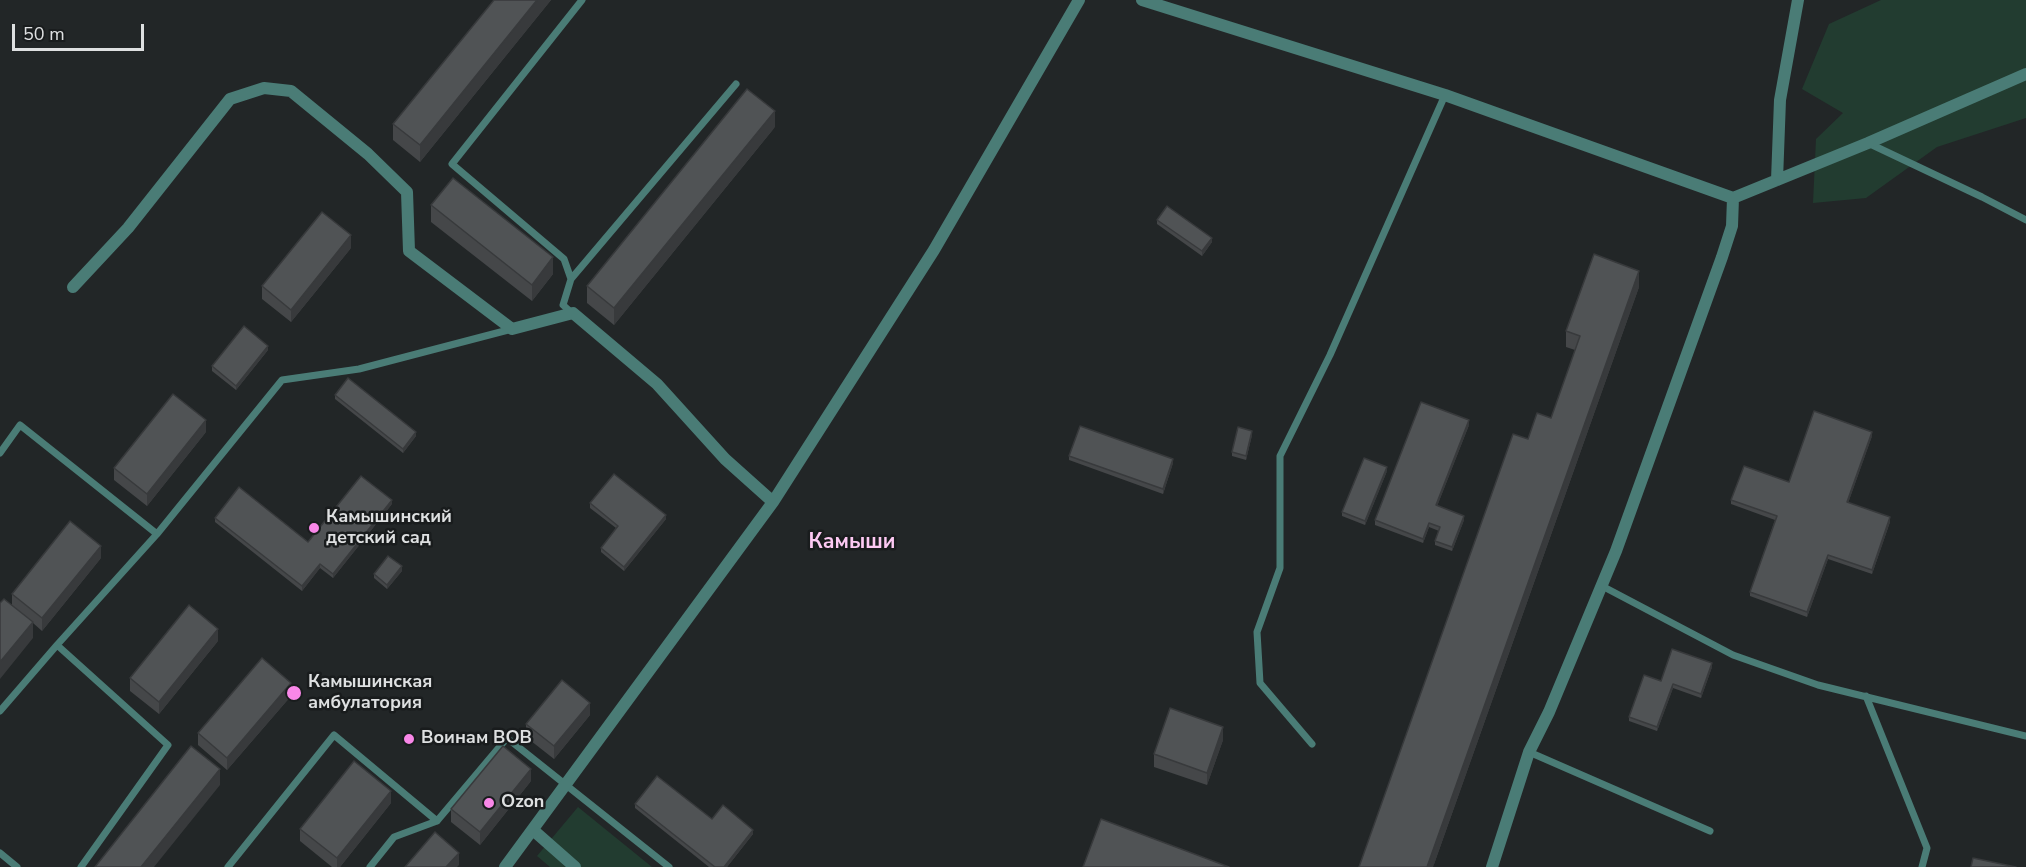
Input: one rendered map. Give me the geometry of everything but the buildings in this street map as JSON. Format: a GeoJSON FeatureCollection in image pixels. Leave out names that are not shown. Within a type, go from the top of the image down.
{"type":"FeatureCollection","features":[{"type":"Feature","properties":{"kind":"street"},"geometry":{"type":"LineString","coordinates":[[505,867],[772,502],[934,250],[1078,0]]}},
{"type":"Feature","properties":{"kind":"street"},"geometry":{"type":"LineString","coordinates":[[1142,0],[1445,95],[1733,198],[1868,143],[2026,74]]}},
{"type":"Feature","properties":{"kind":"street"},"geometry":{"type":"LineString","coordinates":[[1778,180],[1780,100],[1798,0]]}},
{"type":"Feature","properties":{"kind":"street"},"geometry":{"type":"LineString","coordinates":[[73,288],[128,228],[230,99],[264,88],[291,91],[368,154],[408,192],[410,251],[512,329],[573,313],[657,384],[725,459],[772,502]]}},
{"type":"Feature","properties":{"kind":"street"},"geometry":{"type":"LineString","coordinates":[[1492,867],[1529,752],[1549,712],[1616,551],[1732,226],[1733,198]]}},
{"type":"Feature","properties":{"kind":"street"},"geometry":{"type":"LineString","coordinates":[[533,830],[575,867]]}},
{"type":"Feature","properties":{"kind":"lane"},"geometry":{"type":"LineString","coordinates":[[571,279],[564,259],[452,164],[582,0]]}},
{"type":"Feature","properties":{"kind":"lane"},"geometry":{"type":"LineString","coordinates":[[573,313],[563,305],[571,279],[736,84]]}},
{"type":"Feature","properties":{"kind":"lane"},"geometry":{"type":"LineString","coordinates":[[1312,744],[1260,683],[1257,632],[1280,568],[1280,456],[1330,355],[1445,95]]}},
{"type":"Feature","properties":{"kind":"lane"},"geometry":{"type":"LineString","coordinates":[[1868,143],[1982,196],[2026,220]]}},
{"type":"Feature","properties":{"kind":"lane"},"geometry":{"type":"LineString","coordinates":[[0,711],[157,534],[282,380],[359,369],[512,329]]}},
{"type":"Feature","properties":{"kind":"lane"},"geometry":{"type":"LineString","coordinates":[[0,453],[20,425],[157,534]]}},
{"type":"Feature","properties":{"kind":"lane"},"geometry":{"type":"LineString","coordinates":[[1602,586],[1733,654],[1818,685],[2026,736]]}},
{"type":"Feature","properties":{"kind":"lane"},"geometry":{"type":"LineString","coordinates":[[57,645],[168,745],[81,867]]}},
{"type":"Feature","properties":{"kind":"lane"},"geometry":{"type":"LineString","coordinates":[[1866,696],[1926,848],[1922,867]]}},
{"type":"Feature","properties":{"kind":"lane"},"geometry":{"type":"LineString","coordinates":[[228,867],[334,735],[437,821]]}},
{"type":"Feature","properties":{"kind":"lane"},"geometry":{"type":"LineString","coordinates":[[370,867],[394,837],[437,821],[507,738],[669,867]]}},
{"type":"Feature","properties":{"kind":"lane"},"geometry":{"type":"LineString","coordinates":[[1529,752],[1710,831]]}},
{"type":"Feature","properties":{"kind":"lane"},"geometry":{"type":"LineString","coordinates":[[0,853],[17,867]]}},
{"type":"Feature","properties":{"kind":"green space"},"geometry":{"type":"Polygon","coordinates":[[[1881,0],[2026,0],[2026,118],[1937,147],[1866,198],[1813,203],[1816,139],[1843,113],[1802,89],[1829,24],[1881,0]]]}},
{"type":"Feature","properties":{"kind":"green space"},"geometry":{"type":"Polygon","coordinates":[[[578,807],[652,867],[550,867],[537,856],[578,807]]]}},
{"type":"Feature","properties":{"kind":"place","name":"Камышинский детский сад"},"geometry":{"type":"Point","coordinates":[314,528]}},
{"type":"Feature","properties":{"kind":"place","name":"Камышинская амбулатория"},"geometry":{"type":"Point","coordinates":[294,693]}},
{"type":"Feature","properties":{"kind":"place","name":"Воинам ВОВ"},"geometry":{"type":"Point","coordinates":[409,739]}},
{"type":"Feature","properties":{"kind":"place","name":"Ozon"},"geometry":{"type":"Point","coordinates":[489,803]}},
{"type":"Feature","properties":{"kind":"district","name":"Камыши"},"geometry":{"type":"Point","coordinates":[852,543]}}]}
